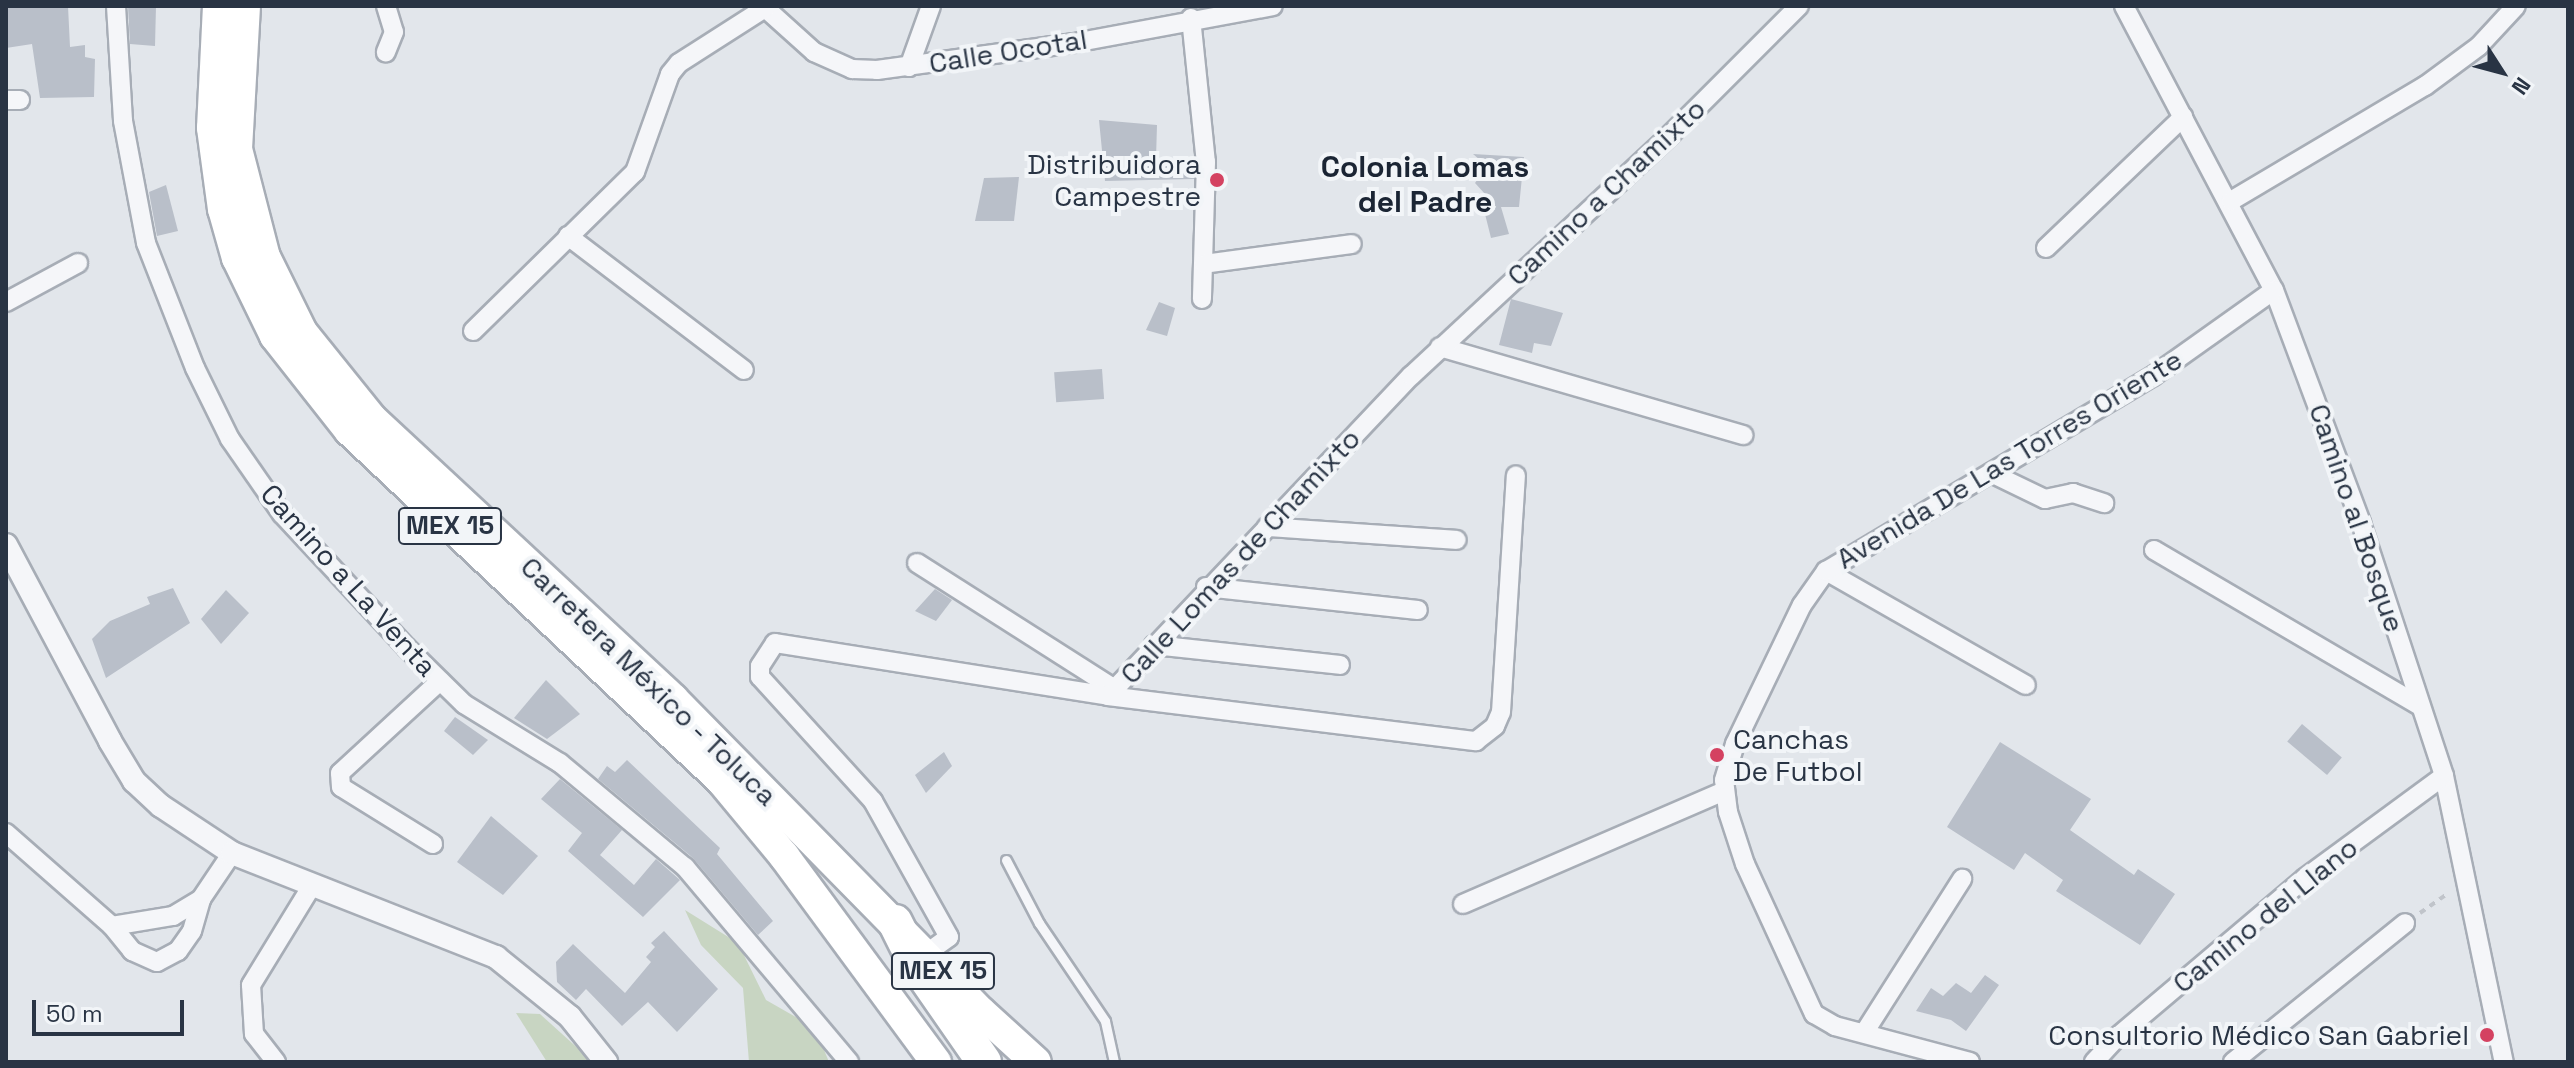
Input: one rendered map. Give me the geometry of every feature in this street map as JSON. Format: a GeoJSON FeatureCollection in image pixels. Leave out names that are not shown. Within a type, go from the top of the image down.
{"type":"FeatureCollection","features":[{"type":"Feature","properties":{"kind":"highway"},"geometry":{"type":"LineString","coordinates":[[895,922],[916,964],[984,1062]]}},
{"type":"Feature","properties":{"kind":"main road","name":"Carretera México - Toluca"},"geometry":{"type":"LineString","coordinates":[[218,6],[212,128],[223,209],[237,258],[275,336],[349,430],[721,780],[784,856],[936,1062]]}},
{"type":"Feature","properties":{"kind":"main road","name":"Carretera México - Toluca"},"geometry":{"type":"LineString","coordinates":[[245,6],[237,149],[265,257],[302,332],[372,419],[673,699],[927,953],[981,1012],[1036,1062]]}},
{"type":"Feature","properties":{"kind":"street","name":"Camino a La Venta"},"geometry":{"type":"LineString","coordinates":[[116,6],[123,121],[146,243],[195,368],[230,439],[282,514],[440,681],[490,722],[560,763],[685,867],[849,1062]]}},
{"type":"Feature","properties":{"kind":"street"},"geometry":{"type":"LineString","coordinates":[[386,6],[394,32],[386,52]]}},
{"type":"Feature","properties":{"kind":"street"},"geometry":{"type":"LineString","coordinates":[[909,67],[931,6]]}},
{"type":"Feature","properties":{"kind":"street","name":"Calle Ocotal"},"geometry":{"type":"LineString","coordinates":[[764,7],[798,41],[832,62],[852,69],[909,67],[1074,43],[1191,18],[1273,6]]}},
{"type":"Feature","properties":{"kind":"street","name":"Camino a Chamixto"},"geometry":{"type":"LineString","coordinates":[[1411,376],[1671,134],[1799,6]]}},
{"type":"Feature","properties":{"kind":"street","name":"Camino al Bosque"},"geometry":{"type":"LineString","coordinates":[[2124,6],[2231,201],[2274,290],[2361,523],[2444,776],[2504,1062]]}},
{"type":"Feature","properties":{"kind":"street"},"geometry":{"type":"LineString","coordinates":[[2231,201],[2425,86],[2479,46],[2516,6]]}},
{"type":"Feature","properties":{"kind":"street"},"geometry":{"type":"LineString","coordinates":[[473,331],[635,172],[670,74],[679,63],[764,7]]}},
{"type":"Feature","properties":{"kind":"street"},"geometry":{"type":"LineString","coordinates":[[1191,18],[1206,162],[1202,299]]}},
{"type":"Feature","properties":{"kind":"street"},"geometry":{"type":"LineString","coordinates":[[2046,248],[2183,117]]}},
{"type":"Feature","properties":{"kind":"street"},"geometry":{"type":"LineString","coordinates":[[568,236],[744,370]]}},
{"type":"Feature","properties":{"kind":"street"},"geometry":{"type":"LineString","coordinates":[[1204,264],[1352,244]]}},
{"type":"Feature","properties":{"kind":"street"},"geometry":{"type":"LineString","coordinates":[[6,302],[78,263]]}},
{"type":"Feature","properties":{"kind":"street","name":"Avenida De Las Torres Oriente"},"geometry":{"type":"LineString","coordinates":[[1724,791],[1741,731],[1802,605],[1826,571],[2153,376],[2274,290]]}},
{"type":"Feature","properties":{"kind":"street"},"geometry":{"type":"LineString","coordinates":[[1440,347],[1743,435]]}},
{"type":"Feature","properties":{"kind":"street","name":"Calle Lomas de Chamixto"},"geometry":{"type":"LineString","coordinates":[[927,953],[949,937],[873,801],[760,677],[765,656],[783,641],[1112,693],[1206,587],[1411,376]]}},
{"type":"Feature","properties":{"kind":"street"},"geometry":{"type":"LineString","coordinates":[[1991,473],[2038,497],[2073,493],[2104,503]]}},
{"type":"Feature","properties":{"kind":"street"},"geometry":{"type":"LineString","coordinates":[[917,563],[1112,693],[1476,741],[1495,726],[1501,712],[1516,475]]}},
{"type":"Feature","properties":{"kind":"street"},"geometry":{"type":"LineString","coordinates":[[1267,527],[1457,540]]}},
{"type":"Feature","properties":{"kind":"street"},"geometry":{"type":"LineString","coordinates":[[6,545],[134,781],[161,806],[232,853],[311,887],[433,928],[496,957],[570,1017],[606,1062]]}},
{"type":"Feature","properties":{"kind":"street"},"geometry":{"type":"LineString","coordinates":[[2154,550],[2420,706]]}},
{"type":"Feature","properties":{"kind":"street"},"geometry":{"type":"LineString","coordinates":[[1826,571],[2026,685]]}},
{"type":"Feature","properties":{"kind":"street"},"geometry":{"type":"LineString","coordinates":[[1206,587],[1418,610]]}},
{"type":"Feature","properties":{"kind":"street"},"geometry":{"type":"LineString","coordinates":[[1154,645],[1340,665]]}},
{"type":"Feature","properties":{"kind":"street"},"geometry":{"type":"LineString","coordinates":[[433,844],[341,787],[340,773],[440,681]]}},
{"type":"Feature","properties":{"kind":"street","name":"Camino del Llano"},"geometry":{"type":"LineString","coordinates":[[2094,1062],[2117,1037],[2305,878],[2444,776]]}},
{"type":"Feature","properties":{"kind":"street"},"geometry":{"type":"LineString","coordinates":[[1463,904],[1724,791],[1745,864],[1806,1003],[1823,1021],[1970,1062]]}},
{"type":"Feature","properties":{"kind":"street"},"geometry":{"type":"LineString","coordinates":[[6,833],[112,926],[132,951],[157,962],[178,951],[192,931],[201,899],[232,853]]}},
{"type":"Feature","properties":{"kind":"street"},"geometry":{"type":"LineString","coordinates":[[1864,1033],[1962,879]]}},
{"type":"Feature","properties":{"kind":"street"},"geometry":{"type":"LineString","coordinates":[[276,1062],[254,1034],[251,985],[311,887]]}},
{"type":"Feature","properties":{"kind":"street"},"geometry":{"type":"LineString","coordinates":[[112,926],[173,916],[201,899]]}},
{"type":"Feature","properties":{"kind":"street"},"geometry":{"type":"LineString","coordinates":[[2233,1062],[2405,923]]}},
{"type":"Feature","properties":{"kind":"lane"},"geometry":{"type":"LineString","coordinates":[[1006,860],[1039,923],[1105,1021],[1114,1062]]}},
{"type":"Feature","properties":{"kind":"path"},"geometry":{"type":"LineString","coordinates":[[2405,923],[2466,881]]}},
{"type":"Feature","properties":{"kind":"green space"},"geometry":{"type":"Polygon","coordinates":[[[685,910],[738,943],[766,1000],[815,1028],[829,1062],[749,1062],[743,988],[701,945],[685,910]]]}},
{"type":"Feature","properties":{"kind":"green space"},"geometry":{"type":"Polygon","coordinates":[[[516,1013],[540,1014],[593,1062],[547,1062],[516,1013]]]}},
{"type":"Feature","properties":{"kind":"building"},"geometry":{"type":"Polygon","coordinates":[[[6,6],[68,6],[70,47],[85,45],[85,57],[95,59],[94,97],[40,98],[32,44],[6,48],[6,6]]]}},
{"type":"Feature","properties":{"kind":"building"},"geometry":{"type":"Polygon","coordinates":[[[128,6],[156,6],[155,46],[130,44],[128,6]]]}},
{"type":"Feature","properties":{"kind":"building"},"geometry":{"type":"Polygon","coordinates":[[[1099,120],[1157,125],[1156,159],[1194,158],[1194,179],[1105,181],[1099,120]]]}},
{"type":"Feature","properties":{"kind":"building"},"geometry":{"type":"Polygon","coordinates":[[[1473,154],[1524,157],[1519,207],[1501,207],[1509,234],[1491,238],[1485,214],[1495,205],[1475,183],[1487,166],[1473,154]]]}},
{"type":"Feature","properties":{"kind":"building"},"geometry":{"type":"Polygon","coordinates":[[[1019,177],[1014,221],[975,221],[984,178],[1019,177]]]}},
{"type":"Feature","properties":{"kind":"building"},"geometry":{"type":"Polygon","coordinates":[[[166,185],[178,231],[157,236],[149,192],[166,185]]]}},
{"type":"Feature","properties":{"kind":"building"},"geometry":{"type":"Polygon","coordinates":[[[1511,299],[1563,313],[1551,346],[1534,343],[1532,353],[1499,345],[1511,299]]]}},
{"type":"Feature","properties":{"kind":"building"},"geometry":{"type":"Polygon","coordinates":[[[1159,302],[1175,308],[1167,336],[1146,330],[1159,302]]]}},
{"type":"Feature","properties":{"kind":"building"},"geometry":{"type":"Polygon","coordinates":[[[1102,369],[1104,399],[1056,402],[1054,372],[1102,369]]]}},
{"type":"Feature","properties":{"kind":"building"},"geometry":{"type":"Polygon","coordinates":[[[173,588],[190,623],[106,678],[92,639],[110,621],[150,604],[147,597],[173,588]]]}},
{"type":"Feature","properties":{"kind":"building"},"geometry":{"type":"Polygon","coordinates":[[[935,589],[952,600],[936,621],[915,611],[935,589]]]}},
{"type":"Feature","properties":{"kind":"building"},"geometry":{"type":"Polygon","coordinates":[[[226,590],[249,613],[221,644],[201,619],[226,590]]]}},
{"type":"Feature","properties":{"kind":"building"},"geometry":{"type":"Polygon","coordinates":[[[546,680],[580,714],[547,739],[514,718],[546,680]]]}},
{"type":"Feature","properties":{"kind":"building"},"geometry":{"type":"Polygon","coordinates":[[[455,717],[488,740],[473,755],[444,731],[455,717]]]}},
{"type":"Feature","properties":{"kind":"building"},"geometry":{"type":"Polygon","coordinates":[[[2302,724],[2342,757],[2327,775],[2287,742],[2302,724]]]}},
{"type":"Feature","properties":{"kind":"building"},"geometry":{"type":"Polygon","coordinates":[[[2000,742],[2091,799],[2070,830],[2134,875],[2138,869],[2175,894],[2140,945],[2056,891],[2063,880],[2025,853],[2014,870],[1947,827],[2000,742]]]}},
{"type":"Feature","properties":{"kind":"building"},"geometry":{"type":"Polygon","coordinates":[[[944,752],[952,766],[926,793],[915,775],[944,752]]]}},
{"type":"Feature","properties":{"kind":"building"},"geometry":{"type":"Polygon","coordinates":[[[627,760],[720,848],[717,854],[773,921],[758,935],[693,858],[598,779],[607,766],[615,772],[627,760]]]}},
{"type":"Feature","properties":{"kind":"building"},"geometry":{"type":"Polygon","coordinates":[[[560,779],[622,830],[600,855],[634,885],[656,859],[680,880],[643,917],[568,851],[582,833],[541,799],[560,779]]]}},
{"type":"Feature","properties":{"kind":"building"},"geometry":{"type":"Polygon","coordinates":[[[491,816],[538,856],[503,895],[457,862],[491,816]]]}},
{"type":"Feature","properties":{"kind":"building"},"geometry":{"type":"Polygon","coordinates":[[[664,931],[718,989],[677,1032],[648,1002],[622,1026],[586,989],[576,1000],[557,982],[556,962],[573,944],[625,993],[651,962],[646,957],[655,947],[651,943],[664,931]]]}},
{"type":"Feature","properties":{"kind":"building"},"geometry":{"type":"Polygon","coordinates":[[[1985,975],[1999,985],[1966,1031],[1951,1020],[1916,1011],[1931,988],[1943,996],[1956,983],[1971,993],[1985,975]]]}},
{"type":"Feature","properties":{"kind":"place","name":"Distribuidora Campestre"},"geometry":{"type":"Point","coordinates":[1217,180]}},
{"type":"Feature","properties":{"kind":"place","name":"Canchas De Futbol"},"geometry":{"type":"Point","coordinates":[1717,755]}},
{"type":"Feature","properties":{"kind":"place","name":"Consultorio Médico San Gabriel"},"geometry":{"type":"Point","coordinates":[2487,1035]}},
{"type":"Feature","properties":{"kind":"district","name":"Colonia Lomas del Padre"},"geometry":{"type":"Point","coordinates":[1425,184]}}]}
